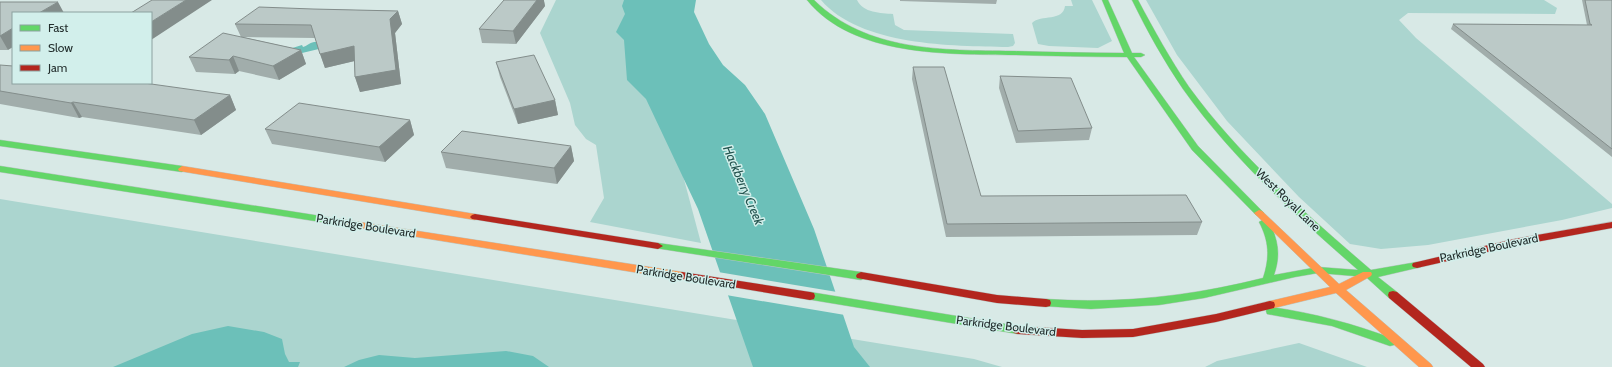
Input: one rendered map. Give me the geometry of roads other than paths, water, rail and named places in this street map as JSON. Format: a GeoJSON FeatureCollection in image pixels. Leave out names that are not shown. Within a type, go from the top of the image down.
{"type":"FeatureCollection","features":[{"type":"Feature","properties":{"kind":"street"},"geometry":{"type":"LineString","coordinates":[[810,0],[818,10],[843,26],[866,35],[909,46],[949,51],[1157,55]]}},
{"type":"Feature","properties":{"kind":"street"},"geometry":{"type":"LineString","coordinates":[[1104,0],[1129,55],[1195,148],[1260,214],[1339,289],[1427,367]]}},
{"type":"Feature","properties":{"kind":"street","name":"West Royal Lane"},"geometry":{"type":"LineString","coordinates":[[1135,0],[1157,55],[1188,90],[1228,141],[1367,274],[1479,367]]}},
{"type":"Feature","properties":{"kind":"street","name":"Parkridge Boulevard"},"geometry":{"type":"LineString","coordinates":[[0,143],[184,168],[638,243],[925,286],[997,299],[1066,305],[1136,303],[1200,296],[1268,279],[1320,270],[1367,274],[1398,269],[1499,245],[1612,225]]}},
{"type":"Feature","properties":{"kind":"street","name":"Parkridge Boulevard"},"geometry":{"type":"LineString","coordinates":[[0,169],[173,197],[493,245],[644,271],[1010,329],[1082,334],[1133,333],[1216,318],[1339,289],[1367,274]]}},
{"type":"Feature","properties":{"kind":"street"},"geometry":{"type":"LineString","coordinates":[[1260,214],[1272,236],[1275,260],[1268,279]]}},
{"type":"Feature","properties":{"kind":"street"},"geometry":{"type":"LineString","coordinates":[[1252,309],[1299,313],[1350,326],[1403,347]]}},
{"type":"Feature","properties":{"kind":"water","name":"Hackberry Creek"},"geometry":{"type":"Polygon","coordinates":[[[624,0],[696,0],[694,12],[709,44],[723,65],[745,85],[765,114],[814,229],[854,347],[870,367],[753,367],[698,209],[646,99],[627,80],[624,40],[616,32],[625,14],[622,6],[624,0]]]}},
{"type":"Feature","properties":{"kind":"water"},"geometry":{"type":"Polygon","coordinates":[[[314,42],[320,42],[323,48],[302,53],[286,50],[302,45],[303,47],[314,42]]]}},
{"type":"Feature","properties":{"kind":"water"},"geometry":{"type":"Polygon","coordinates":[[[228,326],[264,332],[282,339],[285,354],[289,362],[300,362],[298,367],[113,367],[192,334],[228,326]]]}},
{"type":"Feature","properties":{"kind":"water"},"geometry":{"type":"Polygon","coordinates":[[[506,351],[533,356],[549,367],[344,367],[359,360],[379,355],[415,358],[506,351]]]}}]}
